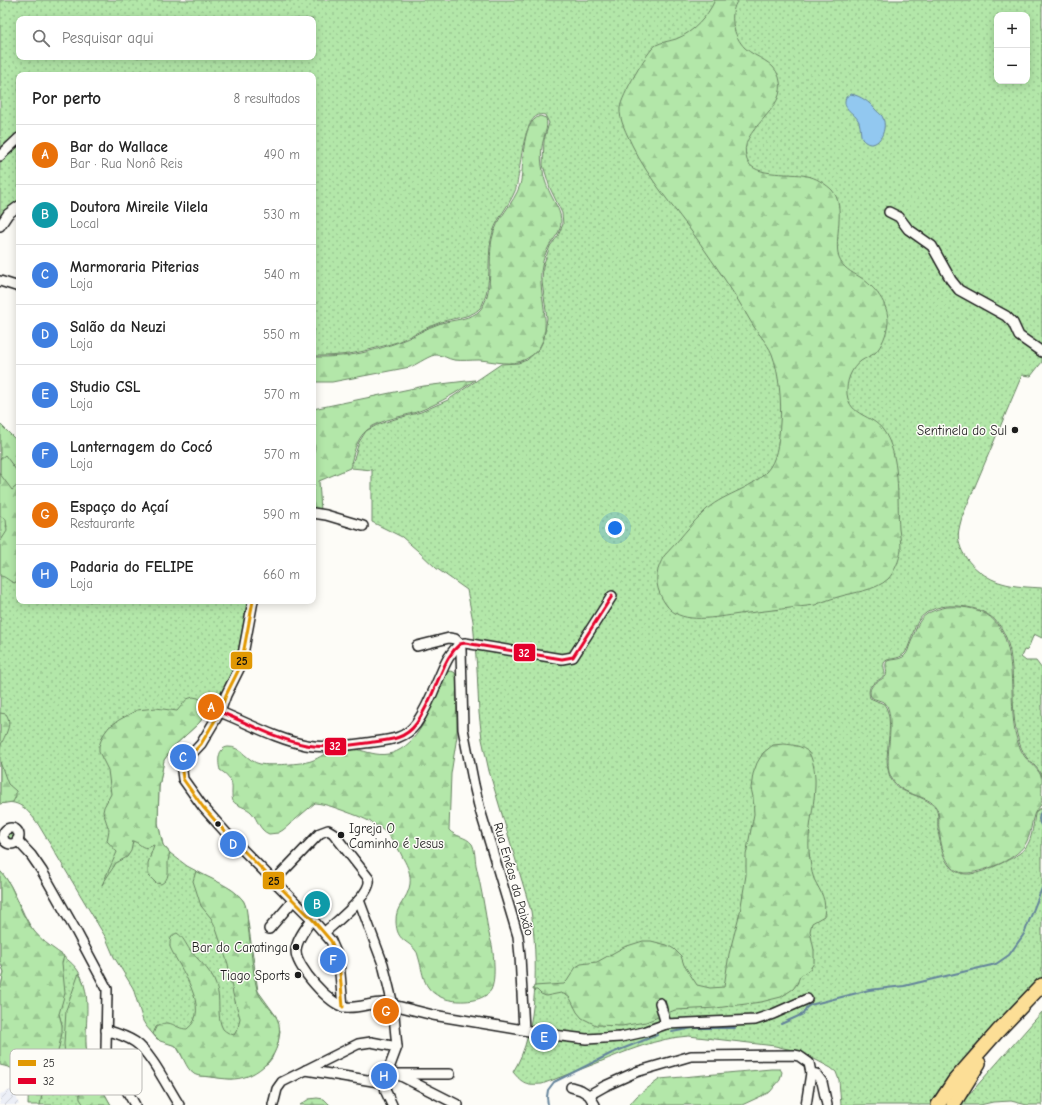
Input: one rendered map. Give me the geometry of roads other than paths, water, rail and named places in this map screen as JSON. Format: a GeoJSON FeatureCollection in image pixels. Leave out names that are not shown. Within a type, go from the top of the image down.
{"type":"FeatureCollection","features":[{"type":"Feature","properties":{"kind":"highway"},"geometry":{"type":"LineString","coordinates":[[938,1105],[954,1081],[998,1031],[1042,985]]}},
{"type":"Feature","properties":{"kind":"highway"},"geometry":{"type":"LineString","coordinates":[[946,1105],[954,1091],[1042,994]]}},
{"type":"Feature","properties":{"kind":"highway"},"geometry":{"type":"LineString","coordinates":[[953,1105],[979,1063]]}},
{"type":"Feature","properties":{"kind":"street"},"geometry":{"type":"LineString","coordinates":[[0,156],[16,141]]}},
{"type":"Feature","properties":{"kind":"street"},"geometry":{"type":"LineString","coordinates":[[0,226],[8,214],[16,208]]}},
{"type":"Feature","properties":{"kind":"street"},"geometry":{"type":"LineString","coordinates":[[889,212],[899,217],[908,229],[932,246],[951,280],[959,290],[1006,316],[1013,323],[1019,336],[1042,352]]}},
{"type":"Feature","properties":{"kind":"street"},"geometry":{"type":"LineString","coordinates":[[0,281],[16,286]]}},
{"type":"Feature","properties":{"kind":"street"},"geometry":{"type":"LineString","coordinates":[[316,513],[363,526]]}},
{"type":"Feature","properties":{"kind":"street"},"geometry":{"type":"LineString","coordinates":[[220,712],[292,742],[307,745],[354,745],[400,737],[408,733],[418,721],[450,654],[460,644],[470,644],[531,655],[567,659],[572,657],[612,596]]}},
{"type":"Feature","properties":{"kind":"street"},"geometry":{"type":"LineString","coordinates":[[252,604],[242,662],[220,712],[201,744],[185,761],[182,771],[183,779],[198,801],[228,835],[293,901],[312,918],[331,940],[337,955],[344,1007]]}},
{"type":"Feature","properties":{"kind":"street"},"geometry":{"type":"LineString","coordinates":[[417,646],[449,638],[456,638],[460,644]]}},
{"type":"Feature","properties":{"kind":"street","name":"Rua Enéas da Paixão"},"geometry":{"type":"LineString","coordinates":[[460,644],[462,661],[463,729],[480,810],[518,936],[524,1030]]}},
{"type":"Feature","properties":{"kind":"street"},"geometry":{"type":"LineString","coordinates":[[274,881],[320,832],[328,830],[333,833],[369,879],[370,883],[359,900],[325,932]]}},
{"type":"Feature","properties":{"kind":"street"},"geometry":{"type":"LineString","coordinates":[[17,840],[31,855],[42,871],[104,983],[107,994],[106,1049]]}},
{"type":"Feature","properties":{"kind":"street"},"geometry":{"type":"LineString","coordinates":[[359,900],[383,964],[393,1005],[397,1047],[393,1072],[385,1083],[386,1092],[392,1105]]}},
{"type":"Feature","properties":{"kind":"street"},"geometry":{"type":"LineString","coordinates":[[269,929],[293,901]]}},
{"type":"Feature","properties":{"kind":"street"},"geometry":{"type":"LineString","coordinates":[[312,918],[296,947],[296,956],[318,990],[338,1005],[344,1007],[351,1008],[379,1003],[433,1015],[586,1040],[606,1039],[644,1032],[666,1024],[755,1020],[807,999]]}},
{"type":"Feature","properties":{"kind":"street"},"geometry":{"type":"LineString","coordinates":[[660,1003],[666,1024]]}},
{"type":"Feature","properties":{"kind":"street"},"geometry":{"type":"LineString","coordinates":[[106,1030],[124,1036],[141,1047],[149,1056],[179,1105]]}},
{"type":"Feature","properties":{"kind":"street"},"geometry":{"type":"LineString","coordinates":[[273,1105],[280,1083],[358,1044],[371,1042],[397,1047]]}},
{"type":"Feature","properties":{"kind":"street"},"geometry":{"type":"LineString","coordinates":[[589,1095],[636,1072],[685,1057],[699,1055],[794,1055],[809,1063],[811,1073],[806,1105]]}},
{"type":"Feature","properties":{"kind":"street"},"geometry":{"type":"LineString","coordinates":[[306,1070],[385,1083]]}},
{"type":"Feature","properties":{"kind":"street"},"geometry":{"type":"LineString","coordinates":[[393,1072],[450,1074]]}},
{"type":"Feature","properties":{"kind":"street"},"geometry":{"type":"LineString","coordinates":[[393,1072],[458,1105]]}},
{"type":"Feature","properties":{"kind":"street"},"geometry":{"type":"LineString","coordinates":[[811,1073],[816,1074],[821,1079],[827,1105]]}},
{"type":"Feature","properties":{"kind":"street"},"geometry":{"type":"LineString","coordinates":[[597,1105],[599,1096],[605,1086]]}},
{"type":"Feature","properties":{"kind":"street"},"geometry":{"type":"LineString","coordinates":[[571,1087],[589,1095],[597,1105]]}},
{"type":"Feature","properties":{"kind":"street"},"geometry":{"type":"LineString","coordinates":[[129,1095],[135,1105]]}},
{"type":"Feature","properties":{"kind":"water"},"geometry":{"type":"Polygon","coordinates":[[[851,94],[858,96],[870,104],[882,116],[884,121],[883,133],[877,142],[872,144],[867,143],[862,139],[859,122],[845,105],[846,97],[851,94]]]}},
{"type":"Feature","properties":{"kind":"waterway"},"geometry":{"type":"LineString","coordinates":[[1042,810],[1039,818],[1042,827]]}},
{"type":"Feature","properties":{"kind":"waterway"},"geometry":{"type":"LineString","coordinates":[[781,1024],[803,1014],[806,1008],[810,1005],[869,990],[904,986],[996,964],[1009,955],[1024,934],[1042,888]]}},
{"type":"Feature","properties":{"kind":"waterway"},"geometry":{"type":"LineString","coordinates":[[672,1032],[693,1028],[735,1028]]}},
{"type":"Feature","properties":{"kind":"waterway"},"geometry":{"type":"LineString","coordinates":[[548,1105],[548,1090],[554,1082],[612,1053],[657,1035]]}},
{"type":"Feature","properties":{"kind":"place","name":"Sentinela do Sul"},"geometry":{"type":"Point","coordinates":[1015,430]}},
{"type":"Feature","properties":{"kind":"place","name":"Bar do Wallace"},"geometry":{"type":"Point","coordinates":[211,707]}},
{"type":"Feature","properties":{"kind":"place","name":"Marmoraria Piterias"},"geometry":{"type":"Point","coordinates":[183,757]}},
{"type":"Feature","properties":{"kind":"place","name":"Igreja O Caminho é Jesus"},"geometry":{"type":"Point","coordinates":[341,835]}},
{"type":"Feature","properties":{"kind":"place","name":"Salão da Neuzi"},"geometry":{"type":"Point","coordinates":[233,844]}},
{"type":"Feature","properties":{"kind":"place","name":"Doutora Mireile Vilela"},"geometry":{"type":"Point","coordinates":[317,904]}},
{"type":"Feature","properties":{"kind":"place","name":"Bar do Caratinga"},"geometry":{"type":"Point","coordinates":[296,947]}},
{"type":"Feature","properties":{"kind":"place","name":"Lanternagem do Cocó"},"geometry":{"type":"Point","coordinates":[333,960]}},
{"type":"Feature","properties":{"kind":"place","name":"Tiago Sports"},"geometry":{"type":"Point","coordinates":[298,975]}},
{"type":"Feature","properties":{"kind":"place","name":"Espaço do Açaí"},"geometry":{"type":"Point","coordinates":[386,1011]}},
{"type":"Feature","properties":{"kind":"place","name":"Studio CSL"},"geometry":{"type":"Point","coordinates":[544,1037]}},
{"type":"Feature","properties":{"kind":"place","name":"Padaria do FELIPE"},"geometry":{"type":"Point","coordinates":[384,1076]}}]}
